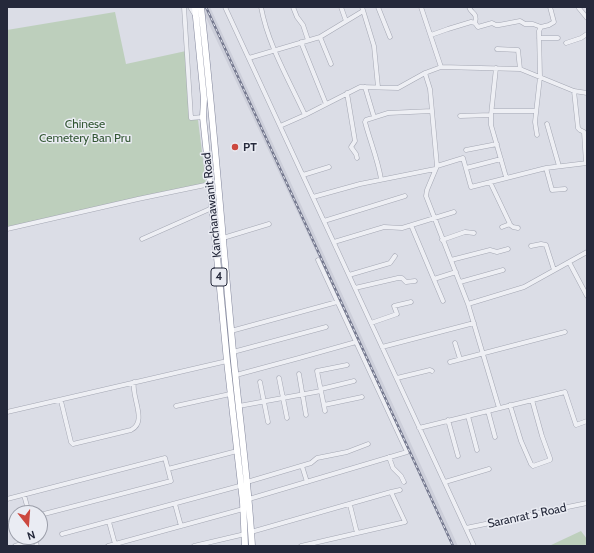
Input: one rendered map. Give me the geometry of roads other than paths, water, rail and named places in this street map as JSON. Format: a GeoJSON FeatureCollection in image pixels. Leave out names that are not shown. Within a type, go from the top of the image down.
{"type":"FeatureCollection","features":[{"type":"Feature","properties":{"kind":"highway","name":"Kanchanawanit Road"},"geometry":{"type":"LineString","coordinates":[[195,7],[204,98],[203,117],[230,394],[237,450],[249,499],[248,533],[245,546]]}},
{"type":"Feature","properties":{"kind":"highway","name":"Kanchanawanit Road"},"geometry":{"type":"LineString","coordinates":[[201,7],[210,87],[239,406],[245,484],[243,509],[252,546]]}},
{"type":"Feature","properties":{"kind":"highway"},"geometry":{"type":"LineString","coordinates":[[203,88],[210,87]]}},
{"type":"Feature","properties":{"kind":"street"},"geometry":{"type":"LineString","coordinates":[[184,7],[191,118],[203,117]]}},
{"type":"Feature","properties":{"kind":"street"},"geometry":{"type":"LineString","coordinates":[[190,7],[195,15]]}},
{"type":"Feature","properties":{"kind":"street"},"geometry":{"type":"LineString","coordinates":[[225,7],[474,546]]}},
{"type":"Feature","properties":{"kind":"street"},"geometry":{"type":"LineString","coordinates":[[261,7],[264,24],[274,50],[305,115]]}},
{"type":"Feature","properties":{"kind":"street"},"geometry":{"type":"LineString","coordinates":[[293,7],[297,17],[303,25],[308,40]]}},
{"type":"Feature","properties":{"kind":"street"},"geometry":{"type":"LineString","coordinates":[[341,7],[346,21]]}},
{"type":"Feature","properties":{"kind":"street"},"geometry":{"type":"LineString","coordinates":[[378,7],[390,37]]}},
{"type":"Feature","properties":{"kind":"street"},"geometry":{"type":"LineString","coordinates":[[421,7],[441,67]]}},
{"type":"Feature","properties":{"kind":"street"},"geometry":{"type":"LineString","coordinates":[[469,7],[475,14],[475,23]]}},
{"type":"Feature","properties":{"kind":"street"},"geometry":{"type":"LineString","coordinates":[[431,35],[471,22],[475,23],[478,27],[492,23],[499,25],[520,21],[525,24],[533,24],[541,27],[554,22],[550,7]]}},
{"type":"Feature","properties":{"kind":"street"},"geometry":{"type":"LineString","coordinates":[[578,7],[587,18]]}},
{"type":"Feature","properties":{"kind":"street"},"geometry":{"type":"LineString","coordinates":[[249,58],[320,37],[362,9],[374,46],[378,87]]}},
{"type":"Feature","properties":{"kind":"street"},"geometry":{"type":"LineString","coordinates":[[537,135],[535,122],[540,77],[538,31],[541,27]]}},
{"type":"Feature","properties":{"kind":"street"},"geometry":{"type":"LineString","coordinates":[[566,43],[587,34]]}},
{"type":"Feature","properties":{"kind":"street"},"geometry":{"type":"LineString","coordinates":[[320,37],[331,64]]}},
{"type":"Feature","properties":{"kind":"street"},"geometry":{"type":"LineString","coordinates":[[539,38],[558,38]]}},
{"type":"Feature","properties":{"kind":"street"},"geometry":{"type":"LineString","coordinates":[[301,42],[326,104]]}},
{"type":"Feature","properties":{"kind":"street"},"geometry":{"type":"LineString","coordinates":[[497,49],[518,50],[520,52],[520,69]]}},
{"type":"Feature","properties":{"kind":"street"},"geometry":{"type":"LineString","coordinates":[[280,126],[360,88],[398,88],[424,73],[441,67],[520,69],[574,91],[587,93]]}},
{"type":"Feature","properties":{"kind":"street"},"geometry":{"type":"LineString","coordinates":[[496,68],[491,124],[506,177]]}},
{"type":"Feature","properties":{"kind":"street"},"geometry":{"type":"LineString","coordinates":[[424,73],[430,89],[436,168],[426,194],[442,240],[468,304],[499,408]]}},
{"type":"Feature","properties":{"kind":"street"},"geometry":{"type":"LineString","coordinates":[[365,87],[374,117]]}},
{"type":"Feature","properties":{"kind":"street"},"geometry":{"type":"LineString","coordinates":[[313,197],[381,179],[436,168],[463,158],[471,187],[546,168],[586,163],[584,132],[578,128],[574,91]]}},
{"type":"Feature","properties":{"kind":"street"},"geometry":{"type":"LineString","coordinates":[[347,93],[355,141],[351,148],[356,154],[357,158]]}},
{"type":"Feature","properties":{"kind":"street"},"geometry":{"type":"LineString","coordinates":[[381,179],[379,165],[375,158],[365,122],[367,119],[391,113],[432,111]]}},
{"type":"Feature","properties":{"kind":"street"},"geometry":{"type":"LineString","coordinates":[[460,116],[536,111]]}},
{"type":"Feature","properties":{"kind":"street"},"geometry":{"type":"LineString","coordinates":[[547,124],[559,166]]}},
{"type":"Feature","properties":{"kind":"street"},"geometry":{"type":"LineString","coordinates":[[466,150],[497,144]]}},
{"type":"Feature","properties":{"kind":"street"},"geometry":{"type":"LineString","coordinates":[[466,168],[501,159]]}},
{"type":"Feature","properties":{"kind":"street"},"geometry":{"type":"LineString","coordinates":[[303,175],[328,167]]}},
{"type":"Feature","properties":{"kind":"street"},"geometry":{"type":"LineString","coordinates":[[546,168],[552,190],[565,189]]}},
{"type":"Feature","properties":{"kind":"street"},"geometry":{"type":"LineString","coordinates":[[490,182],[509,224],[518,228]]}},
{"type":"Feature","properties":{"kind":"street"},"geometry":{"type":"LineString","coordinates":[[7,229],[210,184]]}},
{"type":"Feature","properties":{"kind":"street"},"geometry":{"type":"LineString","coordinates":[[324,221],[405,196]]}},
{"type":"Feature","properties":{"kind":"street"},"geometry":{"type":"LineString","coordinates":[[142,238],[212,208]]}},
{"type":"Feature","properties":{"kind":"street"},"geometry":{"type":"LineString","coordinates":[[334,242],[382,228],[400,229],[454,212]]}},
{"type":"Feature","properties":{"kind":"street"},"geometry":{"type":"LineString","coordinates":[[223,238],[269,224]]}},
{"type":"Feature","properties":{"kind":"street"},"geometry":{"type":"LineString","coordinates":[[502,227],[509,224]]}},
{"type":"Feature","properties":{"kind":"street"},"geometry":{"type":"LineString","coordinates":[[411,225],[443,301]]}},
{"type":"Feature","properties":{"kind":"street"},"geometry":{"type":"LineString","coordinates":[[442,240],[465,232],[474,233]]}},
{"type":"Feature","properties":{"kind":"street"},"geometry":{"type":"LineString","coordinates":[[531,246],[541,244],[546,245],[554,270]]}},
{"type":"Feature","properties":{"kind":"street"},"geometry":{"type":"LineString","coordinates":[[451,260],[490,250],[497,252],[508,249]]}},
{"type":"Feature","properties":{"kind":"street"},"geometry":{"type":"LineString","coordinates":[[468,304],[524,287],[587,252]]}},
{"type":"Feature","properties":{"kind":"street"},"geometry":{"type":"LineString","coordinates":[[349,275],[390,263],[394,256]]}},
{"type":"Feature","properties":{"kind":"street"},"geometry":{"type":"LineString","coordinates":[[249,499],[407,452],[318,260]]}},
{"type":"Feature","properties":{"kind":"street"},"geometry":{"type":"LineString","coordinates":[[568,262],[587,296]]}},
{"type":"Feature","properties":{"kind":"street"},"geometry":{"type":"LineString","coordinates":[[460,282],[504,270]]}},
{"type":"Feature","properties":{"kind":"street"},"geometry":{"type":"LineString","coordinates":[[434,279],[456,272]]}},
{"type":"Feature","properties":{"kind":"street"},"geometry":{"type":"LineString","coordinates":[[355,288],[398,278],[401,278],[406,282],[415,281]]}},
{"type":"Feature","properties":{"kind":"street"},"geometry":{"type":"LineString","coordinates":[[231,331],[337,302]]}},
{"type":"Feature","properties":{"kind":"street"},"geometry":{"type":"LineString","coordinates":[[371,322],[397,314],[394,306],[411,302]]}},
{"type":"Feature","properties":{"kind":"street"},"geometry":{"type":"LineString","coordinates":[[382,347],[474,323]]}},
{"type":"Feature","properties":{"kind":"street"},"geometry":{"type":"LineString","coordinates":[[233,352],[326,327]]}},
{"type":"Feature","properties":{"kind":"street"},"geometry":{"type":"LineString","coordinates":[[450,362],[565,332]]}},
{"type":"Feature","properties":{"kind":"street"},"geometry":{"type":"LineString","coordinates":[[236,375],[356,342]]}},
{"type":"Feature","properties":{"kind":"street"},"geometry":{"type":"LineString","coordinates":[[456,343],[460,359]]}},
{"type":"Feature","properties":{"kind":"street"},"geometry":{"type":"LineString","coordinates":[[7,412],[227,361]]}},
{"type":"Feature","properties":{"kind":"street"},"geometry":{"type":"LineString","coordinates":[[325,412],[317,371],[347,365]]}},
{"type":"Feature","properties":{"kind":"street"},"geometry":{"type":"LineString","coordinates":[[397,378],[424,370],[432,371]]}},
{"type":"Feature","properties":{"kind":"street"},"geometry":{"type":"LineString","coordinates":[[299,374],[306,415]]}},
{"type":"Feature","properties":{"kind":"street"},"geometry":{"type":"LineString","coordinates":[[279,378],[287,418]]}},
{"type":"Feature","properties":{"kind":"street"},"geometry":{"type":"LineString","coordinates":[[239,406],[321,390],[354,381]]}},
{"type":"Feature","properties":{"kind":"street"},"geometry":{"type":"LineString","coordinates":[[61,400],[71,442],[73,444],[131,430],[137,426],[139,419],[134,382]]}},
{"type":"Feature","properties":{"kind":"street"},"geometry":{"type":"LineString","coordinates":[[260,382],[268,422]]}},
{"type":"Feature","properties":{"kind":"street"},"geometry":{"type":"LineString","coordinates":[[419,428],[565,392],[576,424],[587,421]]}},
{"type":"Feature","properties":{"kind":"street"},"geometry":{"type":"LineString","coordinates":[[176,406],[230,394]]}},
{"type":"Feature","properties":{"kind":"street"},"geometry":{"type":"LineString","coordinates":[[324,405],[362,397]]}},
{"type":"Feature","properties":{"kind":"street"},"geometry":{"type":"LineString","coordinates":[[510,405],[521,441],[533,466],[550,460],[550,458],[532,400]]}},
{"type":"Feature","properties":{"kind":"street"},"geometry":{"type":"LineString","coordinates":[[488,411],[495,437]]}},
{"type":"Feature","properties":{"kind":"street"},"geometry":{"type":"LineString","coordinates":[[468,416],[477,450]]}},
{"type":"Feature","properties":{"kind":"street"},"geometry":{"type":"LineString","coordinates":[[448,420],[458,456]]}},
{"type":"Feature","properties":{"kind":"street"},"geometry":{"type":"LineString","coordinates":[[62,534],[245,484],[312,463],[317,458],[346,452],[368,444]]}},
{"type":"Feature","properties":{"kind":"street"},"geometry":{"type":"LineString","coordinates":[[168,469],[237,450]]}},
{"type":"Feature","properties":{"kind":"street"},"geometry":{"type":"LineString","coordinates":[[389,457],[393,468],[401,476],[404,482]]}},
{"type":"Feature","properties":{"kind":"street"},"geometry":{"type":"LineString","coordinates":[[7,499],[165,458],[171,481],[48,513]]}},
{"type":"Feature","properties":{"kind":"street"},"geometry":{"type":"LineString","coordinates":[[302,466],[307,482]]}},
{"type":"Feature","properties":{"kind":"street"},"geometry":{"type":"LineString","coordinates":[[445,482],[489,469]]}},
{"type":"Feature","properties":{"kind":"street"},"geometry":{"type":"LineString","coordinates":[[194,546],[350,506],[400,490]]}},
{"type":"Feature","properties":{"kind":"street"},"geometry":{"type":"LineString","coordinates":[[301,546],[405,522],[392,492]]}},
{"type":"Feature","properties":{"kind":"street"},"geometry":{"type":"LineString","coordinates":[[24,495],[27,505]]}},
{"type":"Feature","properties":{"kind":"street","name":"Saranrat 5 Road"},"geometry":{"type":"LineString","coordinates":[[466,528],[587,503]]}},
{"type":"Feature","properties":{"kind":"street"},"geometry":{"type":"LineString","coordinates":[[175,504],[181,526]]}},
{"type":"Feature","properties":{"kind":"street"},"geometry":{"type":"LineString","coordinates":[[350,506],[357,533]]}},
{"type":"Feature","properties":{"kind":"street"},"geometry":{"type":"LineString","coordinates":[[108,546],[243,509]]}},
{"type":"Feature","properties":{"kind":"street"},"geometry":{"type":"LineString","coordinates":[[108,522],[115,544]]}},
{"type":"Feature","properties":{"kind":"railway"},"geometry":{"type":"LineString","coordinates":[[206,7],[453,546]]}},
{"type":"Feature","properties":{"kind":"place","name":"PT"},"geometry":{"type":"Point","coordinates":[235,147]}},
{"type":"Feature","properties":{"kind":"park label","name":"Chinese Cemetery Ban Pru"},"geometry":{"type":"Point","coordinates":[85,131]}}]}
